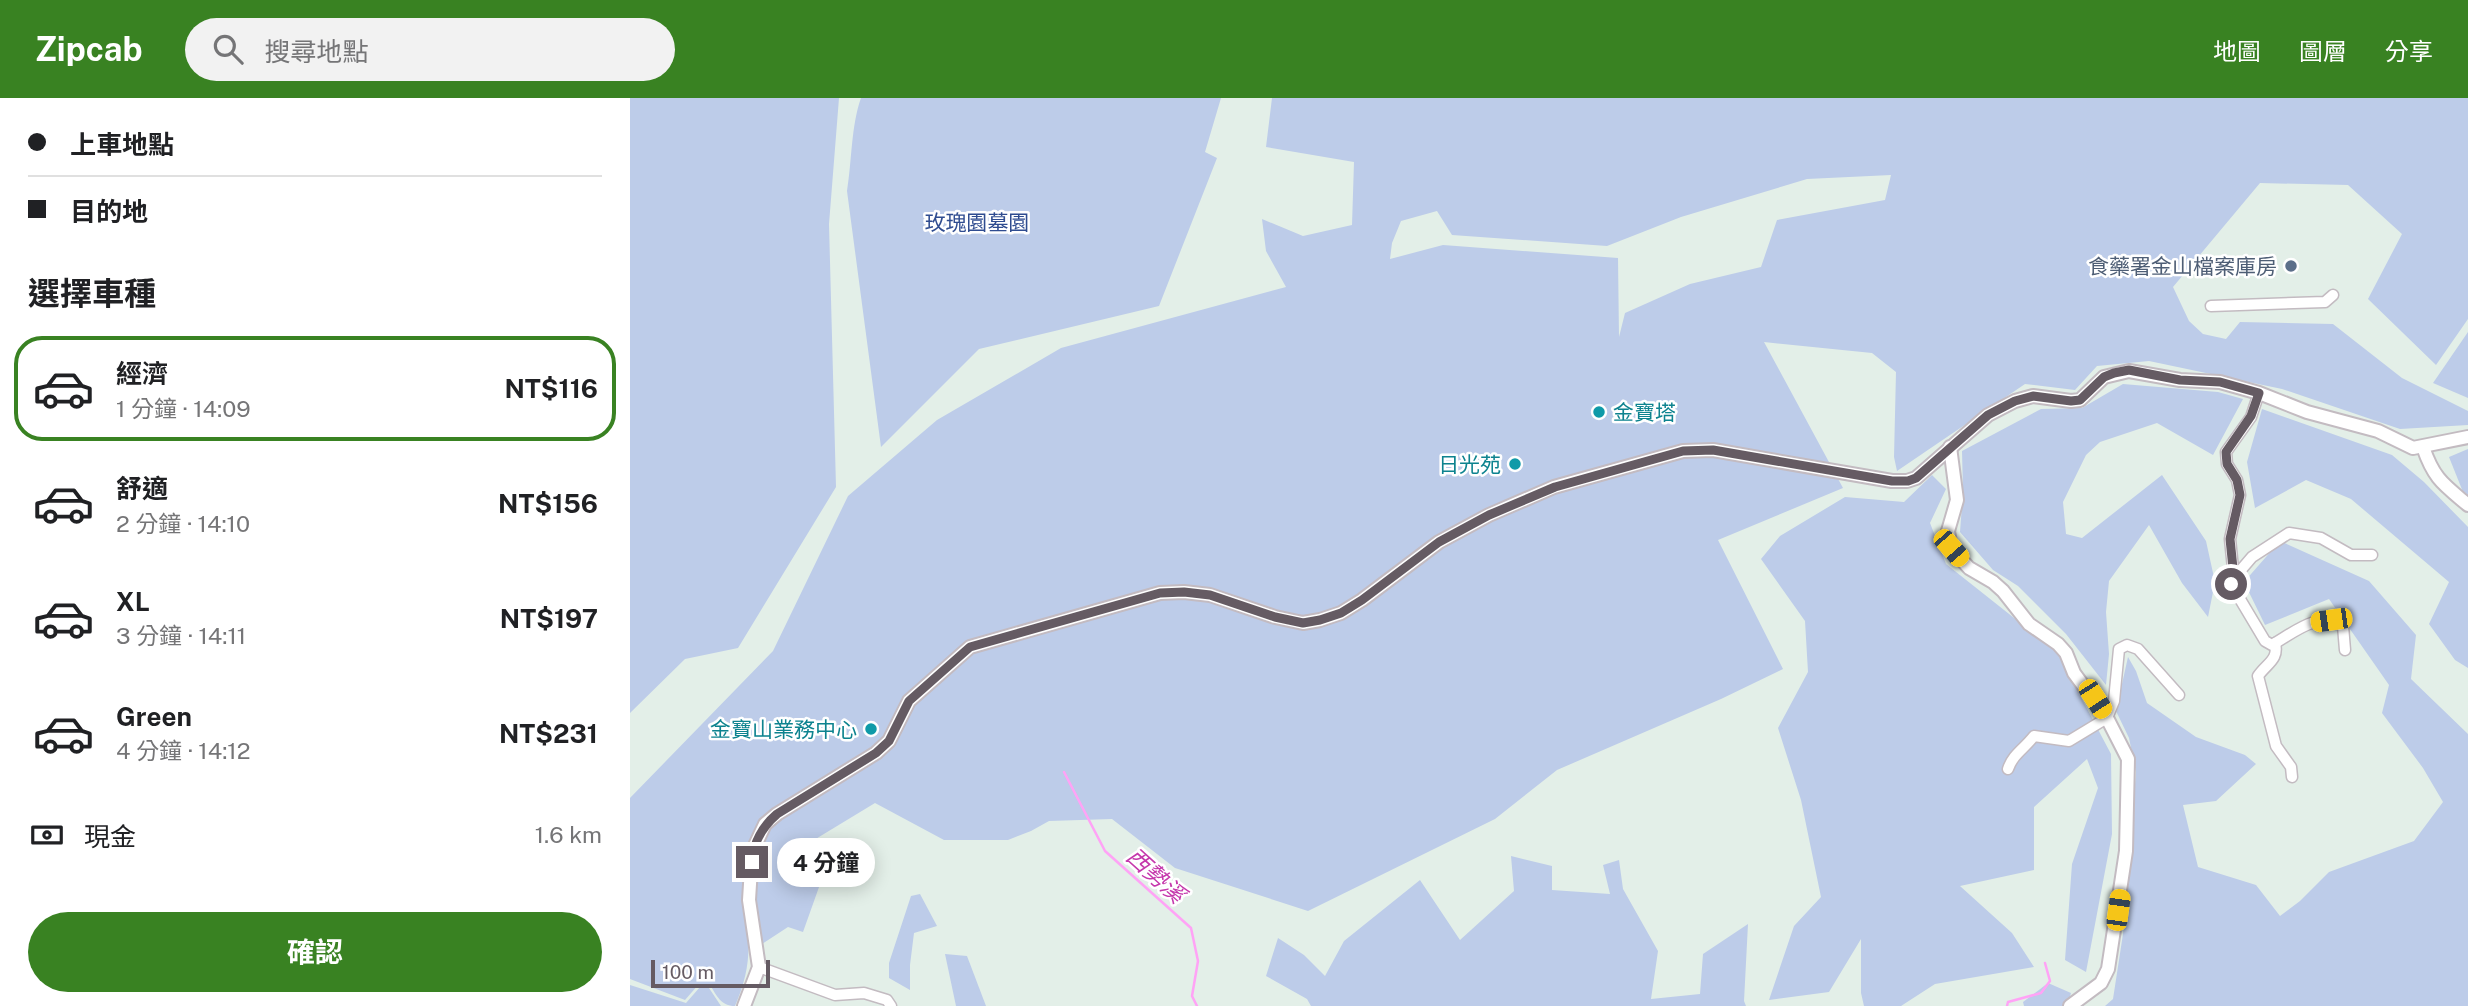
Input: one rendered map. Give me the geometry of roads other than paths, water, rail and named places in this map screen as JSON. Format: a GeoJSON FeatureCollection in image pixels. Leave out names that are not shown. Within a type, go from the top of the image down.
{"type":"FeatureCollection","features":[{"type":"Feature","properties":{"kind":"street"},"geometry":{"type":"LineString","coordinates":[[2211,306],[2325,302],[2333,295]]}},
{"type":"Feature","properties":{"kind":"street"},"geometry":{"type":"LineString","coordinates":[[744,1006],[759,967],[749,900],[752,852],[765,824],[876,753],[889,741],[909,701],[970,647],[1160,593],[1210,595],[1286,620],[1303,623],[1320,620],[1341,613],[1362,600],[1439,542],[1489,515],[1555,487],[1683,451],[1713,450],[1892,481],[1908,481],[1916,478],[1988,415],[2015,401],[2033,396],[2080,400],[2104,377],[2129,370],[2180,380],[2220,382],[2259,393],[2307,412],[2378,431],[2413,448],[2468,438]]}},
{"type":"Feature","properties":{"kind":"street"},"geometry":{"type":"LineString","coordinates":[[2234,578],[2230,539],[2240,495],[2237,480],[2227,464],[2226,452],[2251,416],[2259,393]]}},
{"type":"Feature","properties":{"kind":"street"},"geometry":{"type":"LineString","coordinates":[[1950,447],[1957,500],[1948,531],[1951,548],[1969,568],[2003,591],[2029,624],[2058,643],[2066,653],[2074,673],[2107,718],[2128,759],[2126,851],[2108,969],[2101,984],[2070,1006]]}},
{"type":"Feature","properties":{"kind":"street"},"geometry":{"type":"LineString","coordinates":[[2423,447],[2437,479],[2468,505]]}},
{"type":"Feature","properties":{"kind":"street"},"geometry":{"type":"LineString","coordinates":[[2345,650],[2343,626],[2331,620],[2313,622],[2272,645],[2265,641],[2231,584],[2252,558],[2289,533],[2321,538],[2351,555],[2372,555]]}},
{"type":"Feature","properties":{"kind":"street"},"geometry":{"type":"LineString","coordinates":[[2275,643],[2277,652],[2274,660],[2258,676],[2276,746],[2291,766],[2292,777]]}},
{"type":"Feature","properties":{"kind":"street"},"geometry":{"type":"LineString","coordinates":[[2008,769],[2013,755],[2034,736],[2069,741],[2107,718],[2114,701],[2119,649],[2127,645],[2137,649],[2179,695]]}},
{"type":"Feature","properties":{"kind":"street"},"geometry":{"type":"LineString","coordinates":[[759,967],[835,995],[864,993],[887,1000],[891,1006]]}},
{"type":"Feature","properties":{"kind":"waterway","name":"西勢溪"},"geometry":{"type":"LineString","coordinates":[[1064,772],[1105,851],[1191,928],[1198,961],[1192,996],[1197,1006]]}},
{"type":"Feature","properties":{"kind":"waterway"},"geometry":{"type":"LineString","coordinates":[[2007,1006],[2008,1002],[2041,993],[2050,981],[2045,963]]}},
{"type":"Feature","properties":{"kind":"place","name":"食藥署金山檔案庫房"},"geometry":{"type":"Point","coordinates":[2291,266]}},
{"type":"Feature","properties":{"kind":"place","name":"金寶塔"},"geometry":{"type":"Point","coordinates":[1599,412]}},
{"type":"Feature","properties":{"kind":"place","name":"日光苑"},"geometry":{"type":"Point","coordinates":[1515,464]}},
{"type":"Feature","properties":{"kind":"place","name":"金寶山業務中心"},"geometry":{"type":"Point","coordinates":[871,729]}},
{"type":"Feature","properties":{"kind":"park label","name":"玫瑰園墓園"},"geometry":{"type":"Point","coordinates":[977,222]}}]}
